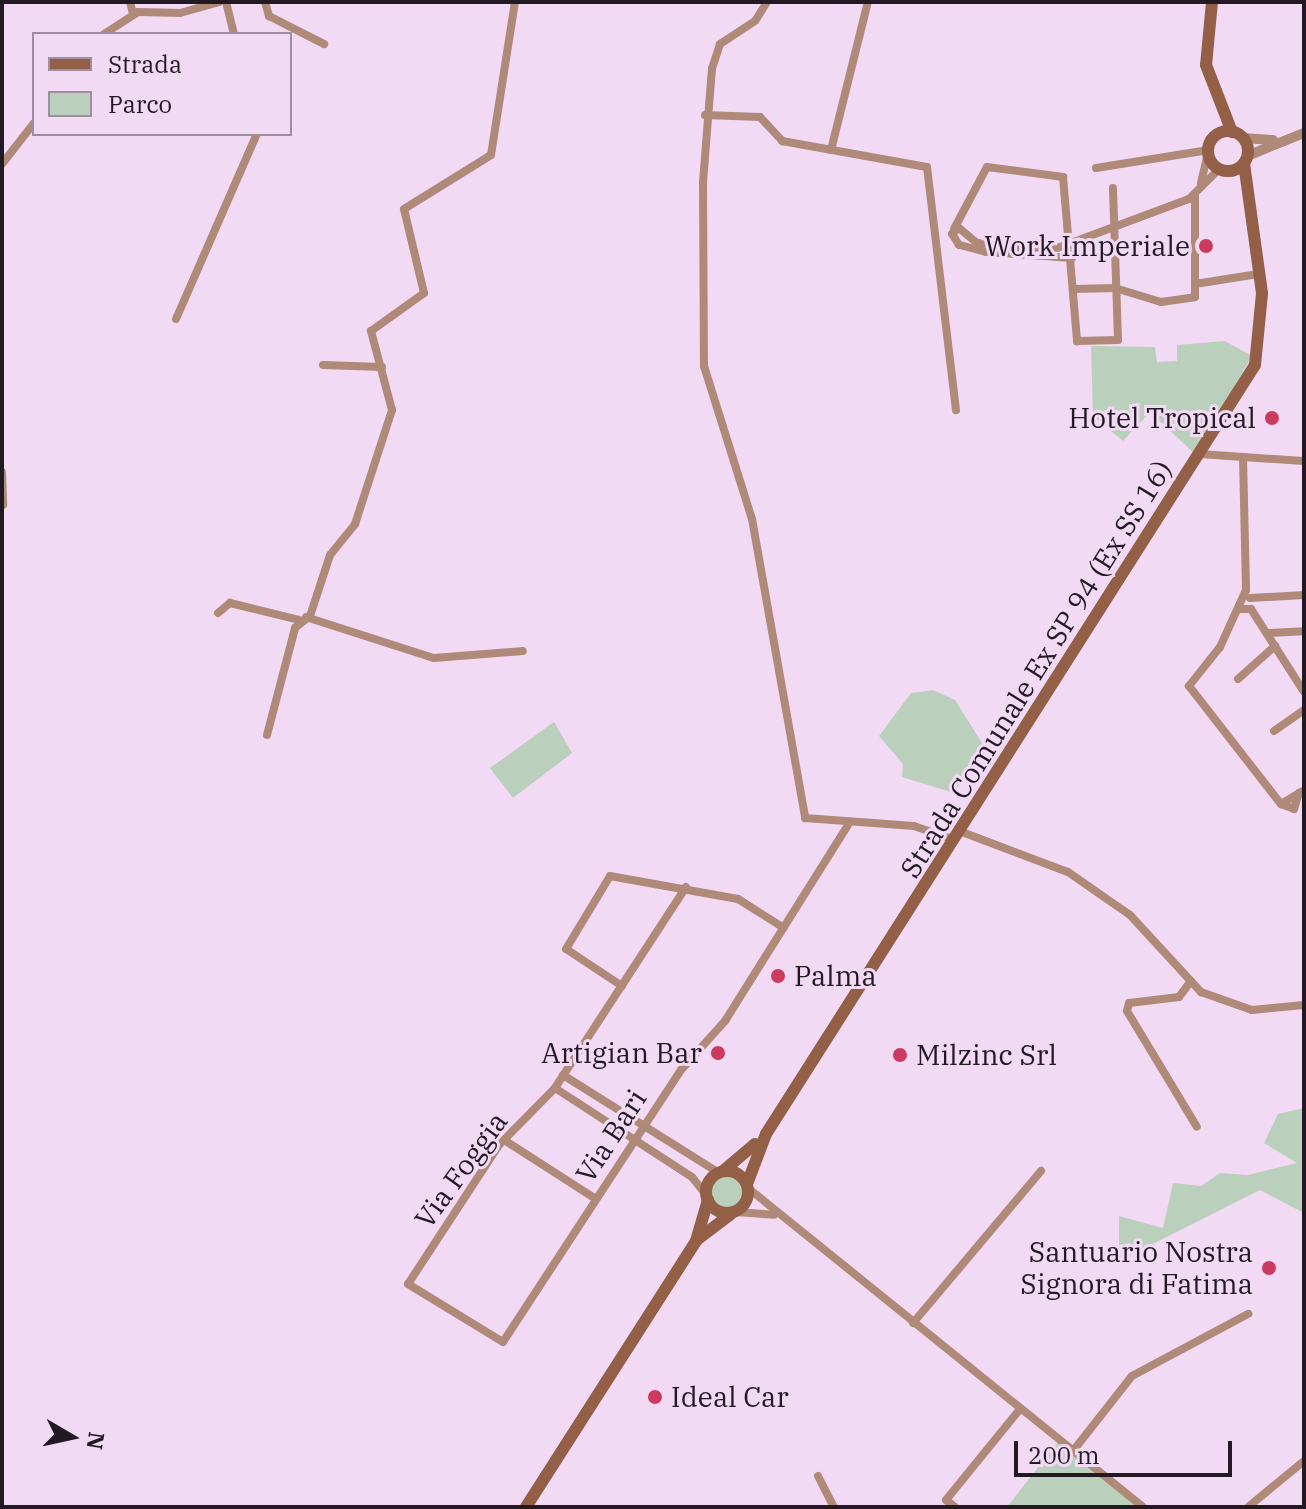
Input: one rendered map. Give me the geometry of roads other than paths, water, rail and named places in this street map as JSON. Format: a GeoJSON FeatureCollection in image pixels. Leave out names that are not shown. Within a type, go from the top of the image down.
{"type":"FeatureCollection","features":[{"type":"Feature","properties":{"kind":"main road"},"geometry":{"type":"LineString","coordinates":[[1208,151],[1217,135],[1218,103],[1206,65],[1212,2]]}},
{"type":"Feature","properties":{"kind":"main road","name":"Strada Comunale Ex SP 94 (Ex SS 16)"},"geometry":{"type":"LineString","coordinates":[[734,1212],[748,1186],[766,1134],[959,836],[1200,454],[1261,350],[1258,274],[1245,205],[1246,160],[1238,135],[1218,103]]}},
{"type":"Feature","properties":{"kind":"main road"},"geometry":{"type":"LineString","coordinates":[[1217,135],[1238,135]]}},
{"type":"Feature","properties":{"kind":"main road","name":"Strada Comunale Ex SP 94 (Ex SS 16)"},"geometry":{"type":"LineString","coordinates":[[1208,151],[1245,205]]}},
{"type":"Feature","properties":{"kind":"main road"},"geometry":{"type":"LineString","coordinates":[[1223,170],[1246,160]]}},
{"type":"Feature","properties":{"kind":"main road","name":"Strada Comunale Ex SP 94 (Ex SS 16)"},"geometry":{"type":"LineString","coordinates":[[720,1172],[766,1134]]}},
{"type":"Feature","properties":{"kind":"main road"},"geometry":{"type":"LineString","coordinates":[[526,1507],[696,1241],[707,1198],[720,1172],[748,1186]]}},
{"type":"Feature","properties":{"kind":"main road"},"geometry":{"type":"LineString","coordinates":[[696,1241],[734,1212],[707,1198]]}},
{"type":"Feature","properties":{"kind":"street"},"geometry":{"type":"LineString","coordinates":[[130,2],[133,14]]}},
{"type":"Feature","properties":{"kind":"street"},"geometry":{"type":"LineString","coordinates":[[107,32],[133,14],[219,2]]}},
{"type":"Feature","properties":{"kind":"street"},"geometry":{"type":"LineString","coordinates":[[226,2],[234,32]]}},
{"type":"Feature","properties":{"kind":"street"},"geometry":{"type":"LineString","coordinates":[[265,2],[269,16],[324,44]]}},
{"type":"Feature","properties":{"kind":"street"},"geometry":{"type":"LineString","coordinates":[[267,735],[303,619],[330,555],[355,524],[392,410],[371,331],[424,293],[404,209],[491,155],[515,2]]}},
{"type":"Feature","properties":{"kind":"street"},"geometry":{"type":"LineString","coordinates":[[767,2],[755,21],[720,44],[705,115],[704,366],[752,519],[808,821],[914,826],[959,836],[1068,872],[1130,915],[1191,981],[1231,1006],[1304,1005]]}},
{"type":"Feature","properties":{"kind":"street"},"geometry":{"type":"LineString","coordinates":[[831,150],[868,2]]}},
{"type":"Feature","properties":{"kind":"street"},"geometry":{"type":"LineString","coordinates":[[705,115],[760,117],[782,141],[919,164],[931,174],[956,410]]}},
{"type":"Feature","properties":{"kind":"street"},"geometry":{"type":"LineString","coordinates":[[2,163],[32,126]]}},
{"type":"Feature","properties":{"kind":"street"},"geometry":{"type":"LineString","coordinates":[[1246,160],[1279,140],[1304,133]]}},
{"type":"Feature","properties":{"kind":"street"},"geometry":{"type":"LineString","coordinates":[[1238,135],[1279,140]]}},
{"type":"Feature","properties":{"kind":"street"},"geometry":{"type":"LineString","coordinates":[[176,319],[256,136]]}},
{"type":"Feature","properties":{"kind":"street"},"geometry":{"type":"LineString","coordinates":[[1074,289],[1115,288],[1161,302],[1195,297],[1198,191],[1208,151],[1096,168]]}},
{"type":"Feature","properties":{"kind":"street"},"geometry":{"type":"LineString","coordinates":[[1072,258],[986,252],[954,242],[954,229],[987,167],[1063,177],[1067,240],[1072,258],[1077,341],[1118,340],[1113,188]]}},
{"type":"Feature","properties":{"kind":"street"},"geometry":{"type":"LineString","coordinates":[[954,229],[987,245],[1052,250],[1067,240],[1113,230],[1198,191],[1223,170]]}},
{"type":"Feature","properties":{"kind":"street"},"geometry":{"type":"LineString","coordinates":[[1195,284],[1258,274]]}},
{"type":"Feature","properties":{"kind":"street"},"geometry":{"type":"LineString","coordinates":[[323,365],[382,367]]}},
{"type":"Feature","properties":{"kind":"street"},"geometry":{"type":"LineString","coordinates":[[1200,454],[1304,461]]}},
{"type":"Feature","properties":{"kind":"street"},"geometry":{"type":"LineString","coordinates":[[1243,457],[1251,609],[1304,692]]}},
{"type":"Feature","properties":{"kind":"street"},"geometry":{"type":"LineString","coordinates":[[2,472],[3,505]]}},
{"type":"Feature","properties":{"kind":"street"},"geometry":{"type":"LineString","coordinates":[[1248,594],[1304,595]]}},
{"type":"Feature","properties":{"kind":"street"},"geometry":{"type":"LineString","coordinates":[[1248,594],[1189,686],[1281,804],[1301,791]]}},
{"type":"Feature","properties":{"kind":"street"},"geometry":{"type":"LineString","coordinates":[[218,613],[230,603],[303,619],[434,658],[523,651]]}},
{"type":"Feature","properties":{"kind":"street"},"geometry":{"type":"LineString","coordinates":[[1239,609],[1251,609]]}},
{"type":"Feature","properties":{"kind":"street"},"geometry":{"type":"LineString","coordinates":[[1269,633],[1304,631]]}},
{"type":"Feature","properties":{"kind":"street"},"geometry":{"type":"LineString","coordinates":[[1238,679],[1275,646]]}},
{"type":"Feature","properties":{"kind":"street"},"geometry":{"type":"LineString","coordinates":[[1274,731],[1304,710]]}},
{"type":"Feature","properties":{"kind":"street","name":"Via Bari"},"geometry":{"type":"LineString","coordinates":[[408,1284],[503,1342],[643,1127],[725,1021],[848,825]]}},
{"type":"Feature","properties":{"kind":"street"},"geometry":{"type":"LineString","coordinates":[[622,986],[566,949],[610,876],[686,887],[738,899],[784,928]]}},
{"type":"Feature","properties":{"kind":"street","name":"Via Foggia"},"geometry":{"type":"LineString","coordinates":[[408,1284],[504,1140],[555,1088],[686,887]]}},
{"type":"Feature","properties":{"kind":"street"},"geometry":{"type":"LineString","coordinates":[[1191,981],[1179,997],[1129,1003],[1127,1011],[1197,1127]]}},
{"type":"Feature","properties":{"kind":"street"},"geometry":{"type":"LineString","coordinates":[[563,1075],[720,1172]]}},
{"type":"Feature","properties":{"kind":"street"},"geometry":{"type":"LineString","coordinates":[[555,1088],[692,1177],[707,1198]]}},
{"type":"Feature","properties":{"kind":"street"},"geometry":{"type":"LineString","coordinates":[[504,1140],[596,1199]]}},
{"type":"Feature","properties":{"kind":"street"},"geometry":{"type":"LineString","coordinates":[[913,1323],[1041,1171]]}},
{"type":"Feature","properties":{"kind":"street"},"geometry":{"type":"LineString","coordinates":[[748,1186],[778,1217],[1143,1507]]}},
{"type":"Feature","properties":{"kind":"street"},"geometry":{"type":"LineString","coordinates":[[734,1212],[778,1217]]}},
{"type":"Feature","properties":{"kind":"street"},"geometry":{"type":"LineString","coordinates":[[1073,1451],[1132,1376],[1248,1314]]}},
{"type":"Feature","properties":{"kind":"street"},"geometry":{"type":"LineString","coordinates":[[955,1507],[946,1500],[1020,1409]]}},
{"type":"Feature","properties":{"kind":"street"},"geometry":{"type":"LineString","coordinates":[[1248,1507],[1304,1461]]}},
{"type":"Feature","properties":{"kind":"street"},"geometry":{"type":"LineString","coordinates":[[818,1476],[834,1507]]}},
{"type":"Feature","properties":{"kind":"place","name":"Work Imperiale"},"geometry":{"type":"Point","coordinates":[1206,246]}},
{"type":"Feature","properties":{"kind":"place","name":"Hotel Tropical"},"geometry":{"type":"Point","coordinates":[1272,418]}},
{"type":"Feature","properties":{"kind":"place","name":"Palma"},"geometry":{"type":"Point","coordinates":[778,976]}},
{"type":"Feature","properties":{"kind":"place","name":"Artigian Bar"},"geometry":{"type":"Point","coordinates":[718,1053]}},
{"type":"Feature","properties":{"kind":"place","name":"Milzinc Srl"},"geometry":{"type":"Point","coordinates":[900,1055]}},
{"type":"Feature","properties":{"kind":"place","name":"Santuario Nostra Signora di Fatima"},"geometry":{"type":"Point","coordinates":[1269,1268]}},
{"type":"Feature","properties":{"kind":"place","name":"Ideal Car"},"geometry":{"type":"Point","coordinates":[655,1397]}}]}
